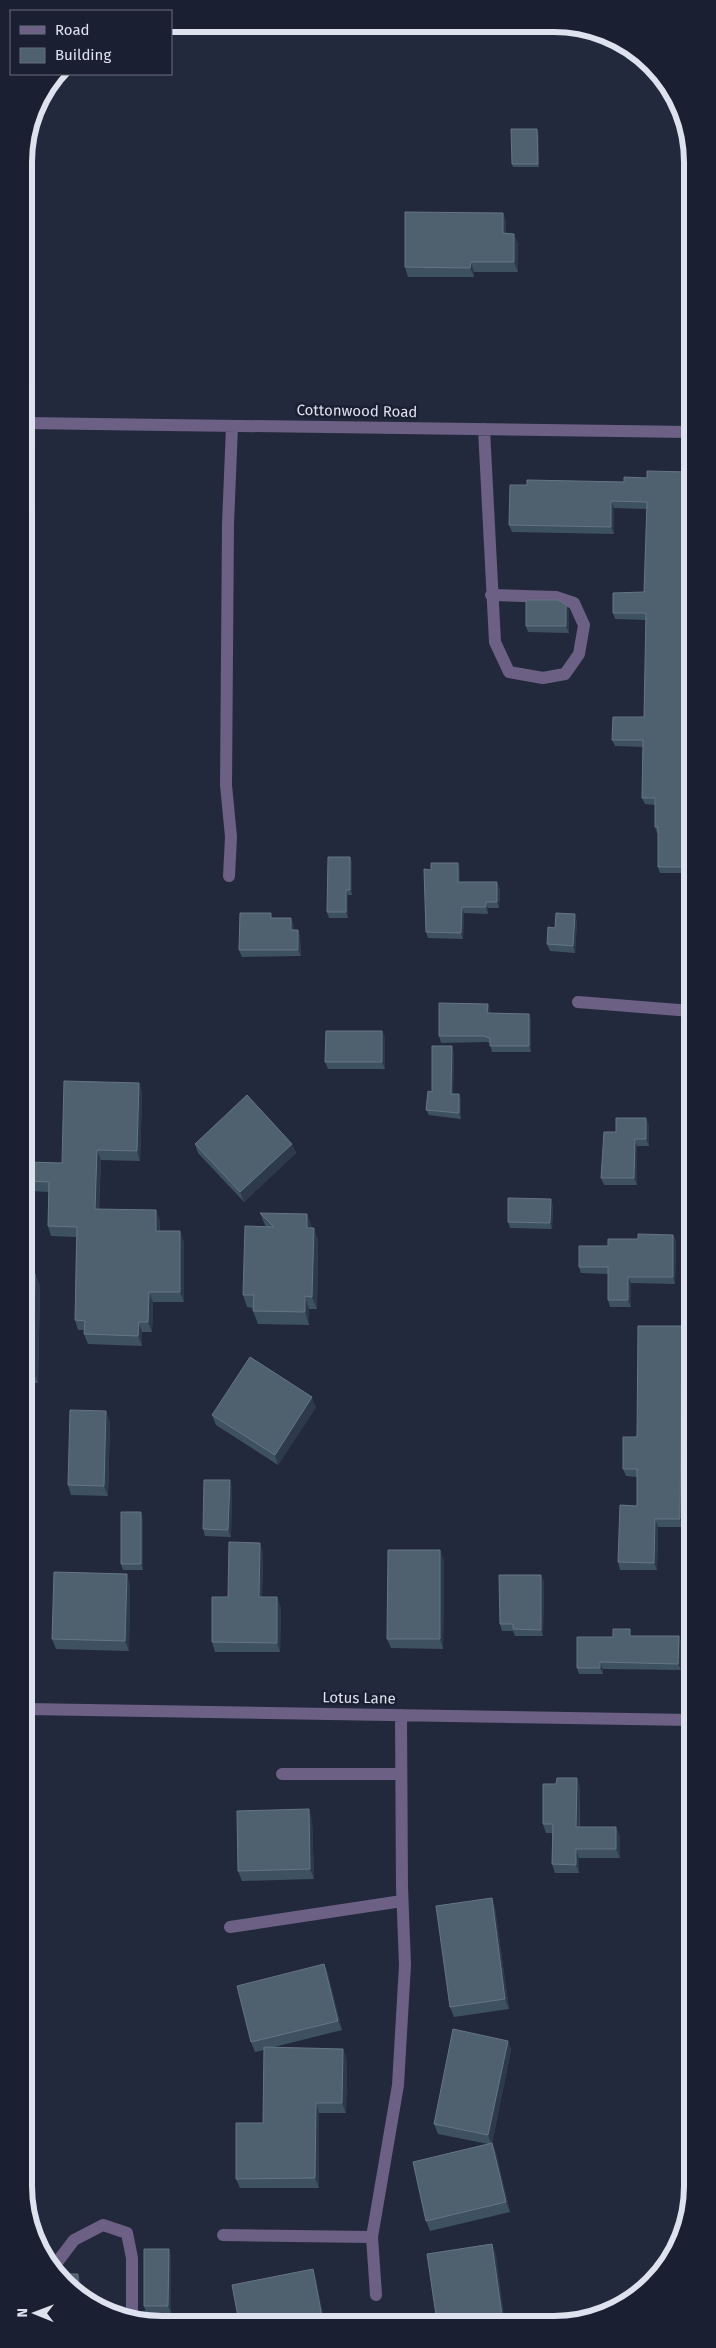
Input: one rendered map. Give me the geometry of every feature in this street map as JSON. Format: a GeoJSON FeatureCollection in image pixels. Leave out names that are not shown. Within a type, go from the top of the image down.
{"type":"FeatureCollection","features":[{"type":"Feature","properties":{"kind":"street","name":"Cottonwood Road"},"geometry":{"type":"LineString","coordinates":[[33,423],[684,432]]}},
{"type":"Feature","properties":{"kind":"street"},"geometry":{"type":"LineString","coordinates":[[229,876],[231,837],[226,784],[228,524],[232,426]]}},
{"type":"Feature","properties":{"kind":"street"},"geometry":{"type":"LineString","coordinates":[[484,429],[491,595],[495,642],[509,672],[543,678],[565,674],[579,654],[584,625],[574,603],[556,597],[491,595]]}},
{"type":"Feature","properties":{"kind":"street"},"geometry":{"type":"LineString","coordinates":[[578,1002],[684,1010]]}},
{"type":"Feature","properties":{"kind":"street","name":"Lotus Lane"},"geometry":{"type":"LineString","coordinates":[[32,1709],[683,1720]]}},
{"type":"Feature","properties":{"kind":"street"},"geometry":{"type":"LineString","coordinates":[[376,2295],[372,2236],[398,2085],[405,1966],[402,1900],[401,1715]]}},
{"type":"Feature","properties":{"kind":"street"},"geometry":{"type":"LineString","coordinates":[[282,1774],[401,1774]]}},
{"type":"Feature","properties":{"kind":"street"},"geometry":{"type":"LineString","coordinates":[[230,1928],[402,1900]]}},
{"type":"Feature","properties":{"kind":"street"},"geometry":{"type":"LineString","coordinates":[[57,2261],[74,2240],[103,2225],[127,2233],[132,2258],[132,2312]]}},
{"type":"Feature","properties":{"kind":"street"},"geometry":{"type":"LineString","coordinates":[[223,2235],[372,2236]]}},
{"type":"Feature","properties":{"kind":"building"},"geometry":{"type":"Polygon","coordinates":[[[511,129],[537,129],[538,164],[512,164],[511,129]]]}},
{"type":"Feature","properties":{"kind":"building"},"geometry":{"type":"Polygon","coordinates":[[[405,212],[503,213],[503,233],[514,234],[514,262],[471,262],[470,268],[405,267],[405,212]]]}},
{"type":"Feature","properties":{"kind":"building"},"geometry":{"type":"Polygon","coordinates":[[[647,471],[684,472],[684,867],[658,867],[658,827],[655,827],[655,798],[642,798],[643,740],[612,740],[613,717],[644,717],[646,613],[613,613],[613,593],[644,592],[647,502],[611,501],[611,527],[509,525],[510,485],[527,485],[527,480],[624,482],[624,477],[647,478],[647,471]]]}},
{"type":"Feature","properties":{"kind":"building"},"geometry":{"type":"Polygon","coordinates":[[[526,600],[558,600],[566,605],[566,626],[526,626],[526,600]]]}},
{"type":"Feature","properties":{"kind":"building"},"geometry":{"type":"Polygon","coordinates":[[[328,857],[350,857],[350,890],[346,890],[346,912],[327,912],[328,857]]]}},
{"type":"Feature","properties":{"kind":"building"},"geometry":{"type":"Polygon","coordinates":[[[431,863],[458,863],[458,882],[497,882],[497,902],[486,902],[486,907],[462,907],[461,933],[426,932],[424,869],[431,870],[431,863]]]}},
{"type":"Feature","properties":{"kind":"building"},"geometry":{"type":"Polygon","coordinates":[[[240,913],[271,913],[271,918],[291,918],[291,930],[298,930],[298,950],[239,950],[240,913]]]}},
{"type":"Feature","properties":{"kind":"building"},"geometry":{"type":"Polygon","coordinates":[[[556,913],[575,914],[573,946],[547,944],[548,927],[555,928],[556,913]]]}},
{"type":"Feature","properties":{"kind":"building"},"geometry":{"type":"Polygon","coordinates":[[[439,1003],[488,1004],[487,1013],[529,1014],[529,1046],[490,1046],[490,1038],[483,1036],[439,1036],[439,1003]]]}},
{"type":"Feature","properties":{"kind":"building"},"geometry":{"type":"Polygon","coordinates":[[[326,1031],[382,1031],[382,1062],[325,1062],[326,1031]]]}},
{"type":"Feature","properties":{"kind":"building"},"geometry":{"type":"Polygon","coordinates":[[[432,1046],[452,1046],[451,1094],[459,1094],[459,1113],[426,1110],[428,1091],[432,1092],[432,1046]]]}},
{"type":"Feature","properties":{"kind":"building"},"geometry":{"type":"Polygon","coordinates":[[[64,1081],[139,1083],[137,1151],[97,1150],[95,1209],[156,1210],[156,1231],[180,1231],[180,1292],[149,1292],[148,1322],[139,1322],[138,1336],[84,1334],[85,1321],[75,1320],[77,1227],[48,1226],[49,1182],[32,1181],[33,1162],[62,1163],[64,1081]]]}},
{"type":"Feature","properties":{"kind":"building"},"geometry":{"type":"Polygon","coordinates":[[[247,1095],[292,1144],[240,1192],[195,1144],[247,1095]]]}},
{"type":"Feature","properties":{"kind":"building"},"geometry":{"type":"Polygon","coordinates":[[[616,1118],[646,1118],[646,1139],[635,1139],[634,1178],[601,1178],[604,1132],[616,1132],[616,1118]]]}},
{"type":"Feature","properties":{"kind":"building"},"geometry":{"type":"Polygon","coordinates":[[[508,1198],[551,1199],[550,1223],[508,1222],[508,1198]]]}},
{"type":"Feature","properties":{"kind":"building"},"geometry":{"type":"Polygon","coordinates":[[[260,1213],[307,1214],[307,1228],[314,1228],[312,1297],[305,1296],[305,1312],[253,1311],[254,1295],[243,1295],[245,1226],[274,1227],[260,1213]]]}},
{"type":"Feature","properties":{"kind":"building"},"geometry":{"type":"Polygon","coordinates":[[[638,1234],[673,1235],[673,1277],[628,1277],[628,1300],[608,1300],[608,1267],[579,1267],[579,1246],[608,1246],[608,1239],[638,1239],[638,1234]]]}},
{"type":"Feature","properties":{"kind":"building"},"geometry":{"type":"Polygon","coordinates":[[[32,1274],[35,1274],[33,1371],[32,1274]]]}},
{"type":"Feature","properties":{"kind":"building"},"geometry":{"type":"Polygon","coordinates":[[[638,1326],[682,1326],[680,1519],[655,1519],[654,1563],[618,1562],[620,1505],[637,1506],[637,1469],[623,1469],[623,1437],[637,1437],[638,1326]]]}},
{"type":"Feature","properties":{"kind":"building"},"geometry":{"type":"Polygon","coordinates":[[[250,1357],[312,1397],[275,1455],[212,1415],[250,1357]]]}},
{"type":"Feature","properties":{"kind":"building"},"geometry":{"type":"Polygon","coordinates":[[[70,1410],[106,1411],[104,1486],[68,1485],[70,1410]]]}},
{"type":"Feature","properties":{"kind":"building"},"geometry":{"type":"Polygon","coordinates":[[[204,1480],[230,1480],[228,1530],[203,1529],[204,1480]]]}},
{"type":"Feature","properties":{"kind":"building"},"geometry":{"type":"Polygon","coordinates":[[[121,1512],[141,1512],[141,1564],[121,1564],[121,1512]]]}},
{"type":"Feature","properties":{"kind":"building"},"geometry":{"type":"Polygon","coordinates":[[[229,1542],[260,1543],[259,1597],[277,1597],[277,1643],[212,1642],[212,1597],[228,1597],[229,1542]]]}},
{"type":"Feature","properties":{"kind":"building"},"geometry":{"type":"Polygon","coordinates":[[[388,1550],[440,1550],[440,1639],[387,1639],[388,1550]]]}},
{"type":"Feature","properties":{"kind":"building"},"geometry":{"type":"Polygon","coordinates":[[[54,1572],[127,1574],[125,1641],[52,1639],[54,1572]]]}},
{"type":"Feature","properties":{"kind":"building"},"geometry":{"type":"Polygon","coordinates":[[[499,1575],[541,1575],[541,1630],[513,1629],[513,1624],[500,1624],[499,1575]]]}},
{"type":"Feature","properties":{"kind":"building"},"geometry":{"type":"Polygon","coordinates":[[[613,1629],[630,1629],[630,1636],[679,1636],[678,1664],[600,1662],[600,1668],[577,1668],[577,1637],[613,1637],[613,1629]]]}},
{"type":"Feature","properties":{"kind":"building"},"geometry":{"type":"Polygon","coordinates":[[[557,1778],[577,1778],[576,1827],[616,1827],[616,1849],[576,1849],[576,1865],[552,1864],[553,1824],[543,1824],[543,1784],[556,1784],[557,1778]]]}},
{"type":"Feature","properties":{"kind":"building"},"geometry":{"type":"Polygon","coordinates":[[[309,1809],[310,1869],[238,1871],[237,1811],[309,1809]]]}},
{"type":"Feature","properties":{"kind":"building"},"geometry":{"type":"Polygon","coordinates":[[[492,1898],[505,1999],[450,2007],[436,1906],[492,1898]]]}},
{"type":"Feature","properties":{"kind":"building"},"geometry":{"type":"Polygon","coordinates":[[[324,1964],[338,2021],[251,2042],[237,1986],[324,1964]]]}},
{"type":"Feature","properties":{"kind":"building"},"geometry":{"type":"Polygon","coordinates":[[[453,2029],[508,2041],[488,2135],[434,2124],[453,2029]]]}},
{"type":"Feature","properties":{"kind":"building"},"geometry":{"type":"Polygon","coordinates":[[[264,2047],[343,2049],[342,2103],[316,2103],[315,2178],[236,2179],[236,2123],[263,2123],[264,2047]]]}},
{"type":"Feature","properties":{"kind":"building"},"geometry":{"type":"Polygon","coordinates":[[[492,2143],[506,2202],[426,2221],[413,2162],[492,2143]]]}},
{"type":"Feature","properties":{"kind":"building"},"geometry":{"type":"Polygon","coordinates":[[[492,2244],[502,2316],[436,2316],[427,2254],[492,2244]]]}},
{"type":"Feature","properties":{"kind":"building"},"geometry":{"type":"Polygon","coordinates":[[[144,2249],[169,2249],[168,2306],[144,2306],[144,2249]]]}},
{"type":"Feature","properties":{"kind":"building"},"geometry":{"type":"Polygon","coordinates":[[[313,2269],[322,2316],[238,2316],[232,2285],[313,2269]]]}},
{"type":"Feature","properties":{"kind":"building"},"geometry":{"type":"Polygon","coordinates":[[[68,2274],[78,2274],[78,2284],[68,2274]]]}}]}
